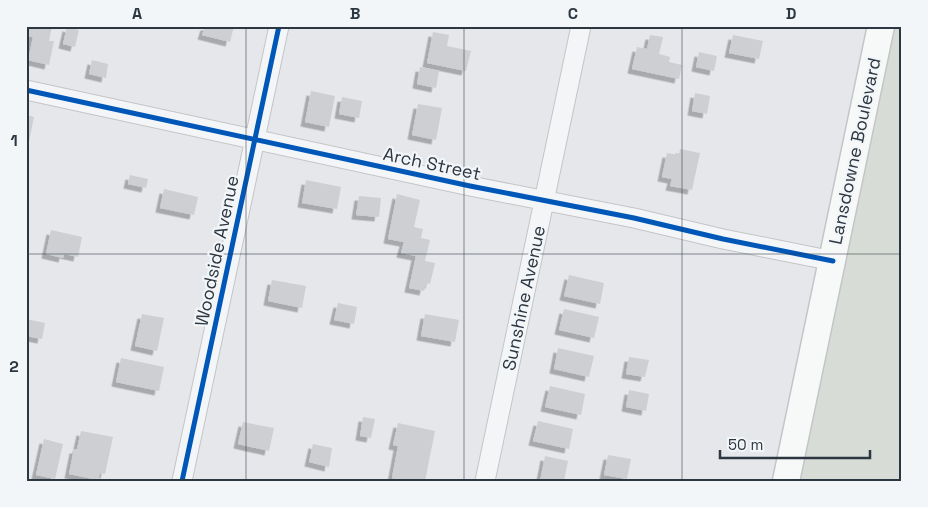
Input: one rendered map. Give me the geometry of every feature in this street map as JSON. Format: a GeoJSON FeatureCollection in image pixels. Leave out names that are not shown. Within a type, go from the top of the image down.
{"type":"FeatureCollection","features":[{"type":"Feature","properties":{"kind":"street","name":"Woodside Avenue"},"geometry":{"type":"LineString","coordinates":[[182,481],[279,26]]}},
{"type":"Feature","properties":{"kind":"street","name":"Sunshine Avenue"},"geometry":{"type":"LineString","coordinates":[[485,481],[581,26]]}},
{"type":"Feature","properties":{"kind":"street","name":"Lansdowne Boulevard"},"geometry":{"type":"LineString","coordinates":[[786,481],[882,26]]}},
{"type":"Feature","properties":{"kind":"street","name":"Arch Street"},"geometry":{"type":"LineString","coordinates":[[26,90],[833,261]]}},
{"type":"Feature","properties":{"kind":"shaded area"},"geometry":{"type":"Polygon","coordinates":[[[881,26],[902,26],[902,481],[786,481],[881,26]]]}},
{"type":"Feature","properties":{"kind":"building"},"geometry":{"type":"Polygon","coordinates":[[[26,26],[52,26],[49,41],[54,41],[49,65],[28,60],[33,37],[26,36],[26,26]]]}},
{"type":"Feature","properties":{"kind":"building"},"geometry":{"type":"Polygon","coordinates":[[[205,26],[234,26],[230,42],[202,35],[205,26]]]}},
{"type":"Feature","properties":{"kind":"building"},"geometry":{"type":"Polygon","coordinates":[[[67,27],[79,30],[75,47],[63,44],[67,27]]]}},
{"type":"Feature","properties":{"kind":"building"},"geometry":{"type":"Polygon","coordinates":[[[433,32],[449,35],[447,46],[471,51],[466,71],[427,63],[433,32]]]}},
{"type":"Feature","properties":{"kind":"building"},"geometry":{"type":"Polygon","coordinates":[[[650,35],[663,37],[659,54],[670,57],[669,62],[682,65],[679,79],[632,69],[637,47],[647,49],[650,35]]]}},
{"type":"Feature","properties":{"kind":"building"},"geometry":{"type":"Polygon","coordinates":[[[733,35],[763,41],[759,59],[729,53],[733,35]]]}},
{"type":"Feature","properties":{"kind":"building"},"geometry":{"type":"Polygon","coordinates":[[[699,52],[717,56],[714,71],[696,67],[699,52]]]}},
{"type":"Feature","properties":{"kind":"building"},"geometry":{"type":"Polygon","coordinates":[[[92,60],[108,64],[106,78],[89,74],[92,60]]]}},
{"type":"Feature","properties":{"kind":"building"},"geometry":{"type":"Polygon","coordinates":[[[420,67],[439,71],[436,88],[417,84],[420,67]]]}},
{"type":"Feature","properties":{"kind":"building"},"geometry":{"type":"Polygon","coordinates":[[[311,91],[335,96],[329,127],[305,122],[311,91]]]}},
{"type":"Feature","properties":{"kind":"building"},"geometry":{"type":"Polygon","coordinates":[[[695,93],[710,96],[707,114],[692,111],[695,93]]]}},
{"type":"Feature","properties":{"kind":"building"},"geometry":{"type":"Polygon","coordinates":[[[342,97],[362,101],[359,118],[339,114],[342,97]]]}},
{"type":"Feature","properties":{"kind":"building"},"geometry":{"type":"Polygon","coordinates":[[[418,104],[442,108],[436,140],[412,135],[418,104]]]}},
{"type":"Feature","properties":{"kind":"building"},"geometry":{"type":"Polygon","coordinates":[[[26,115],[34,117],[27,151],[26,150],[26,115]]]}},
{"type":"Feature","properties":{"kind":"building"},"geometry":{"type":"Polygon","coordinates":[[[680,149],[700,153],[692,190],[670,186],[672,179],[662,177],[667,153],[679,155],[680,149]]]}},
{"type":"Feature","properties":{"kind":"building"},"geometry":{"type":"Polygon","coordinates":[[[130,175],[148,179],[146,188],[128,184],[130,175]]]}},
{"type":"Feature","properties":{"kind":"building"},"geometry":{"type":"Polygon","coordinates":[[[306,180],[341,187],[337,209],[302,203],[306,180]]]}},
{"type":"Feature","properties":{"kind":"building"},"geometry":{"type":"Polygon","coordinates":[[[164,189],[198,197],[194,215],[160,208],[164,189]]]}},
{"type":"Feature","properties":{"kind":"building"},"geometry":{"type":"Polygon","coordinates":[[[397,194],[420,200],[414,227],[423,229],[421,238],[430,240],[425,261],[435,263],[430,284],[426,283],[424,291],[409,288],[416,256],[401,253],[404,242],[388,239],[397,194]]]}},
{"type":"Feature","properties":{"kind":"building"},"geometry":{"type":"Polygon","coordinates":[[[359,196],[381,198],[379,217],[356,215],[359,196]]]}},
{"type":"Feature","properties":{"kind":"building"},"geometry":{"type":"Polygon","coordinates":[[[51,230],[82,237],[78,257],[64,254],[63,258],[46,254],[51,230]]]}},
{"type":"Feature","properties":{"kind":"building"},"geometry":{"type":"Polygon","coordinates":[[[569,275],[604,283],[600,304],[564,296],[569,275]]]}},
{"type":"Feature","properties":{"kind":"building"},"geometry":{"type":"Polygon","coordinates":[[[272,280],[306,286],[302,308],[268,301],[272,280]]]}},
{"type":"Feature","properties":{"kind":"building"},"geometry":{"type":"Polygon","coordinates":[[[338,303],[357,307],[354,324],[334,320],[338,303]]]}},
{"type":"Feature","properties":{"kind":"building"},"geometry":{"type":"Polygon","coordinates":[[[564,309],[599,317],[594,338],[559,330],[564,309]]]}},
{"type":"Feature","properties":{"kind":"building"},"geometry":{"type":"Polygon","coordinates":[[[142,314],[164,318],[157,351],[135,346],[142,314]]]}},
{"type":"Feature","properties":{"kind":"building"},"geometry":{"type":"Polygon","coordinates":[[[425,314],[459,320],[455,342],[421,336],[425,314]]]}},
{"type":"Feature","properties":{"kind":"building"},"geometry":{"type":"Polygon","coordinates":[[[26,319],[45,323],[42,339],[26,336],[26,319]]]}},
{"type":"Feature","properties":{"kind":"building"},"geometry":{"type":"Polygon","coordinates":[[[558,348],[594,356],[589,377],[554,369],[558,348]]]}},
{"type":"Feature","properties":{"kind":"building"},"geometry":{"type":"Polygon","coordinates":[[[629,357],[649,360],[645,377],[626,374],[629,357]]]}},
{"type":"Feature","properties":{"kind":"building"},"geometry":{"type":"Polygon","coordinates":[[[121,358],[164,367],[159,391],[116,382],[121,358]]]}},
{"type":"Feature","properties":{"kind":"building"},"geometry":{"type":"Polygon","coordinates":[[[550,386],[585,394],[581,415],[545,407],[550,386]]]}},
{"type":"Feature","properties":{"kind":"building"},"geometry":{"type":"Polygon","coordinates":[[[629,390],[649,394],[646,411],[626,407],[629,390]]]}},
{"type":"Feature","properties":{"kind":"building"},"geometry":{"type":"Polygon","coordinates":[[[363,417],[375,419],[371,438],[360,436],[363,417]]]}},
{"type":"Feature","properties":{"kind":"building"},"geometry":{"type":"Polygon","coordinates":[[[538,421],[573,429],[569,449],[533,441],[538,421]]]}},
{"type":"Feature","properties":{"kind":"building"},"geometry":{"type":"Polygon","coordinates":[[[243,422],[274,428],[269,451],[238,444],[243,422]]]}},
{"type":"Feature","properties":{"kind":"building"},"geometry":{"type":"Polygon","coordinates":[[[398,423],[435,431],[425,481],[405,481],[392,478],[398,446],[393,445],[398,423]]]}},
{"type":"Feature","properties":{"kind":"building"},"geometry":{"type":"Polygon","coordinates":[[[81,431],[113,437],[105,474],[100,473],[98,480],[69,474],[74,449],[77,449],[81,431]]]}},
{"type":"Feature","properties":{"kind":"building"},"geometry":{"type":"Polygon","coordinates":[[[44,439],[63,444],[55,479],[36,475],[44,439]]]}},
{"type":"Feature","properties":{"kind":"building"},"geometry":{"type":"Polygon","coordinates":[[[313,444],[332,448],[329,467],[309,462],[313,444]]]}},
{"type":"Feature","properties":{"kind":"building"},"geometry":{"type":"Polygon","coordinates":[[[608,455],[631,459],[627,479],[604,475],[608,455]]]}},
{"type":"Feature","properties":{"kind":"building"},"geometry":{"type":"Polygon","coordinates":[[[545,456],[568,461],[564,481],[540,481],[545,456]]]}},
{"type":"Feature","properties":{"kind":"cycle path"},"geometry":{"type":"LineString","coordinates":[[182,481],[279,26]]}},
{"type":"Feature","properties":{"kind":"cycle path"},"geometry":{"type":"LineString","coordinates":[[26,90],[470,186],[634,218],[723,239],[833,261]]}}]}
